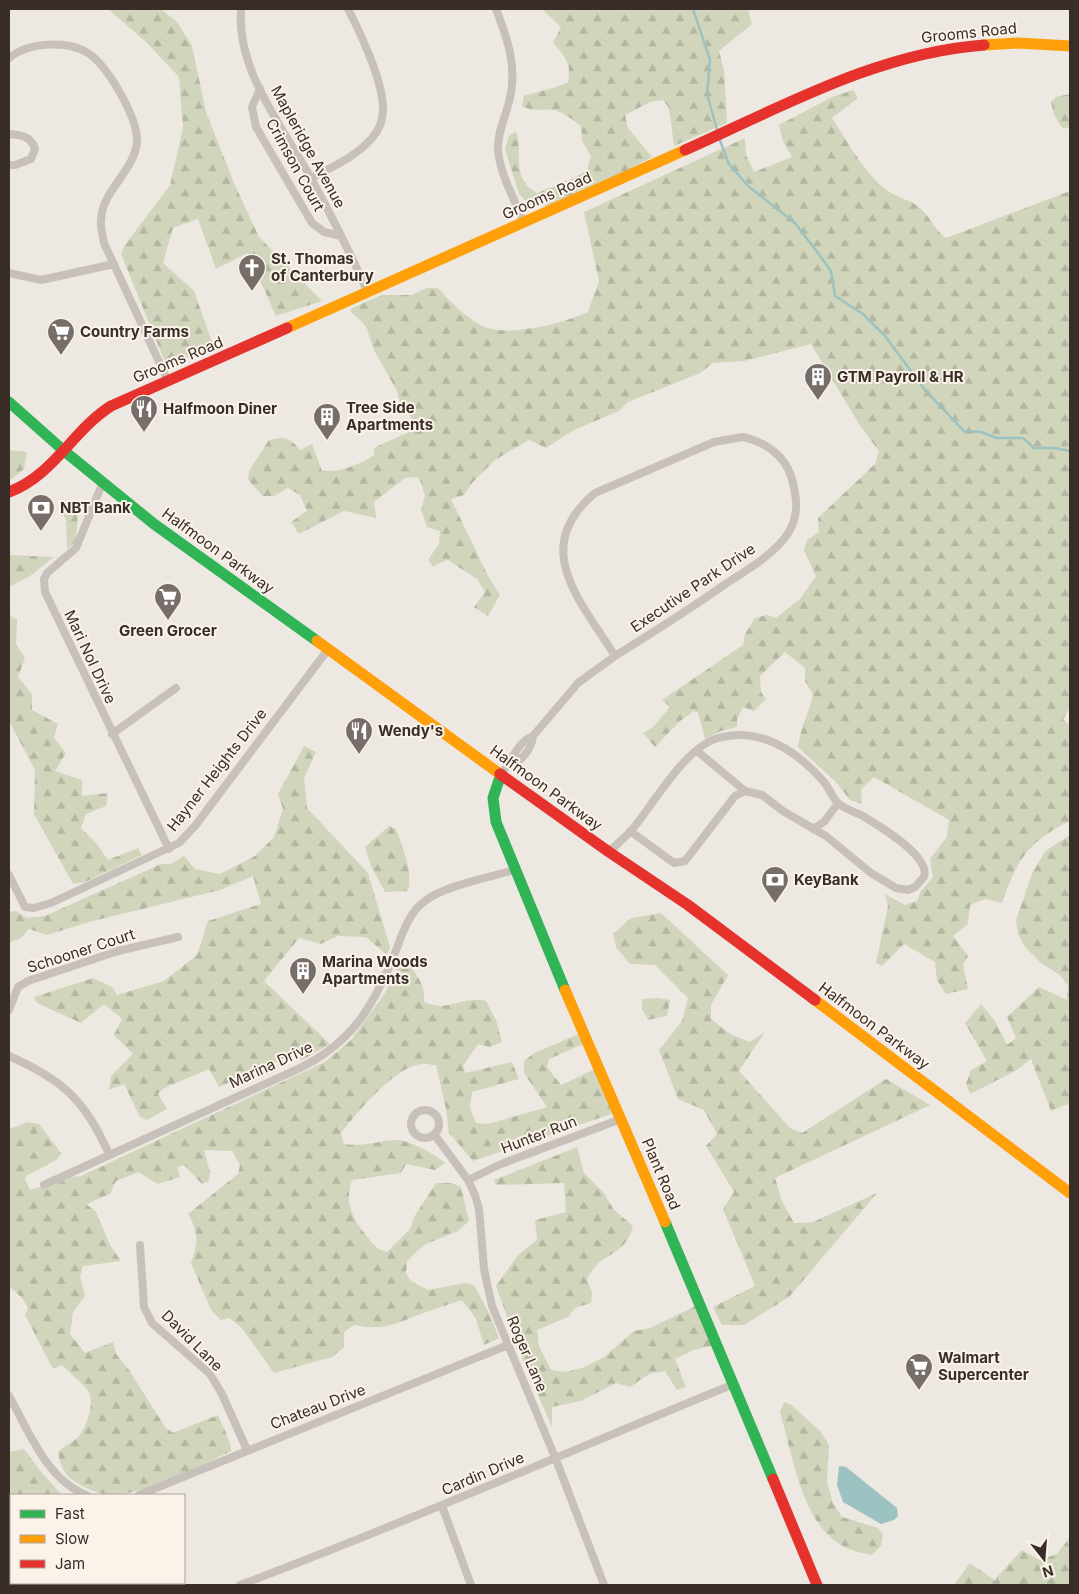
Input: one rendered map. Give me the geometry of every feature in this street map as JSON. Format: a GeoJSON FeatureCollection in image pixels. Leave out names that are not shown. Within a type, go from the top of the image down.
{"type":"FeatureCollection","features":[{"type":"Feature","properties":{"kind":"street","name":"Mapleridge Avenue"},"geometry":{"type":"LineString","coordinates":[[241,9],[246,48],[260,89],[342,236],[368,293]]}},
{"type":"Feature","properties":{"kind":"street"},"geometry":{"type":"LineString","coordinates":[[311,178],[354,154],[372,138],[383,116],[380,86],[357,26],[348,9]]}},
{"type":"Feature","properties":{"kind":"street"},"geometry":{"type":"LineString","coordinates":[[496,9],[513,63],[513,83],[498,139],[498,150],[503,169],[524,223]]}},
{"type":"Feature","properties":{"kind":"street","name":"Grooms Road"},"geometry":{"type":"LineString","coordinates":[[9,492],[32,482],[100,413],[127,398],[368,293],[806,95],[881,64],[917,53],[976,44],[1029,42],[1070,46]]}},
{"type":"Feature","properties":{"kind":"street"},"geometry":{"type":"LineString","coordinates":[[9,58],[31,48],[49,45],[72,46],[84,51],[91,55],[108,75],[129,111],[137,140],[134,157],[106,201],[101,220],[104,243],[168,381]]}},
{"type":"Feature","properties":{"kind":"street","name":"Crimson Court"},"geometry":{"type":"LineString","coordinates":[[260,89],[252,108],[256,127],[312,223],[324,232],[342,236]]}},
{"type":"Feature","properties":{"kind":"street"},"geometry":{"type":"LineString","coordinates":[[9,134],[21,135],[29,139],[35,149],[31,159],[9,165]]}},
{"type":"Feature","properties":{"kind":"street"},"geometry":{"type":"LineString","coordinates":[[9,273],[41,280],[114,264]]}},
{"type":"Feature","properties":{"kind":"street","name":"Halfmoon Parkway"},"geometry":{"type":"LineString","coordinates":[[9,402],[62,450],[154,524],[609,852],[688,905],[1070,1193]]}},
{"type":"Feature","properties":{"kind":"street","name":"Executive Park Drive"},"geometry":{"type":"LineString","coordinates":[[501,774],[510,764],[512,755],[526,740],[533,736],[578,683],[751,568],[787,535],[796,513],[796,493],[786,464],[770,448],[755,440],[743,437],[714,442],[595,493],[584,502],[572,517],[563,538],[562,551],[565,571],[616,656]]}},
{"type":"Feature","properties":{"kind":"street","name":"Mari Nol Drive"},"geometry":{"type":"LineString","coordinates":[[103,482],[87,518],[80,541],[76,548],[47,573],[44,583],[45,592],[169,849]]}},
{"type":"Feature","properties":{"kind":"street","name":"Hayner Heights Drive"},"geometry":{"type":"LineString","coordinates":[[9,875],[25,907],[34,908],[51,903],[169,849],[184,838],[195,826],[328,648]]}},
{"type":"Feature","properties":{"kind":"street"},"geometry":{"type":"LineString","coordinates":[[112,734],[176,688]]}},
{"type":"Feature","properties":{"kind":"street"},"geometry":{"type":"LineString","coordinates":[[609,852],[630,831],[679,768],[697,751],[710,741],[730,735],[752,735],[769,740],[790,751],[824,782],[838,803],[864,817],[916,854],[924,864],[926,872],[915,887],[908,890],[896,888],[871,873],[826,836],[783,811],[762,795],[745,791],[697,751]]}},
{"type":"Feature","properties":{"kind":"street","name":"Plant Road"},"geometry":{"type":"LineString","coordinates":[[501,774],[493,793],[493,809],[514,870],[734,1384],[817,1585]]}},
{"type":"Feature","properties":{"kind":"street"},"geometry":{"type":"LineString","coordinates":[[630,831],[674,863],[685,861],[735,796],[745,791]]}},
{"type":"Feature","properties":{"kind":"street"},"geometry":{"type":"LineString","coordinates":[[813,829],[824,822],[838,803]]}},
{"type":"Feature","properties":{"kind":"street","name":"Marina Drive"},"geometry":{"type":"LineString","coordinates":[[44,1185],[298,1069],[334,1049],[357,1026],[372,1004],[405,927],[414,912],[424,901],[449,890],[514,870]]}},
{"type":"Feature","properties":{"kind":"street","name":"Schooner Court"},"geometry":{"type":"LineString","coordinates":[[9,1010],[18,987],[28,981],[118,950],[178,938]]}},
{"type":"Feature","properties":{"kind":"street"},"geometry":{"type":"LineString","coordinates":[[9,1056],[38,1069],[64,1086],[87,1110],[110,1154]]}},
{"type":"Feature","properties":{"kind":"street","name":"Hunter Run"},"geometry":{"type":"LineString","coordinates":[[468,1180],[501,1164],[621,1119]]}},
{"type":"Feature","properties":{"kind":"street","name":"Roger Lane"},"geometry":{"type":"LineString","coordinates":[[434,1134],[468,1180],[479,1209],[488,1293],[555,1457],[604,1585]]}},
{"type":"Feature","properties":{"kind":"street","name":"David Lane"},"geometry":{"type":"LineString","coordinates":[[140,1245],[144,1307],[152,1323],[210,1374],[222,1394],[246,1450]]}},
{"type":"Feature","properties":{"kind":"street","name":"Chateau Drive"},"geometry":{"type":"LineString","coordinates":[[144,1494],[246,1450],[508,1345]]}},
{"type":"Feature","properties":{"kind":"street","name":"Cardin Drive"},"geometry":{"type":"LineString","coordinates":[[240,1585],[442,1506],[555,1457],[734,1384]]}},
{"type":"Feature","properties":{"kind":"street"},"geometry":{"type":"LineString","coordinates":[[9,1396],[45,1460],[56,1475],[83,1494]]}},
{"type":"Feature","properties":{"kind":"street"},"geometry":{"type":"LineString","coordinates":[[442,1506],[471,1585]]}},
{"type":"Feature","properties":{"kind":"green space"},"geometry":{"type":"Polygon","coordinates":[[[108,9],[161,9],[177,22],[192,46],[206,112],[234,183],[259,237],[322,301],[276,316],[248,253],[216,269],[198,219],[173,228],[163,263],[194,291],[213,345],[167,367],[121,254],[125,245],[170,185],[183,128],[179,77],[147,43],[108,9]]]}},
{"type":"Feature","properties":{"kind":"green space"},"geometry":{"type":"Polygon","coordinates":[[[542,9],[748,9],[752,24],[719,51],[724,70],[727,123],[674,146],[669,108],[663,100],[650,102],[625,115],[628,128],[652,157],[626,171],[547,206],[528,203],[519,194],[505,149],[509,136],[516,131],[520,172],[528,187],[537,193],[574,178],[587,170],[591,156],[582,141],[581,126],[575,121],[557,111],[535,110],[522,106],[524,96],[568,82],[568,65],[561,52],[553,43],[561,27],[542,9]]]}},
{"type":"Feature","properties":{"kind":"green space"},"geometry":{"type":"Polygon","coordinates":[[[853,90],[858,98],[832,118],[858,158],[874,178],[891,193],[918,206],[946,238],[1070,191],[1070,708],[1063,719],[1070,726],[1070,821],[1044,836],[1026,853],[1013,875],[1002,903],[985,899],[970,905],[968,924],[953,936],[968,956],[963,965],[968,989],[946,994],[937,980],[935,962],[904,944],[882,966],[876,963],[888,906],[885,894],[905,905],[917,901],[921,891],[933,877],[930,859],[947,837],[949,820],[874,777],[861,789],[862,804],[850,800],[835,781],[798,747],[813,695],[805,681],[805,668],[785,652],[760,676],[761,692],[766,699],[754,711],[743,707],[737,719],[737,727],[721,731],[705,739],[698,713],[694,711],[680,721],[655,747],[643,733],[653,727],[670,707],[662,700],[743,645],[745,634],[755,618],[767,615],[776,618],[800,599],[816,576],[804,550],[807,540],[819,532],[818,518],[875,464],[879,451],[859,424],[811,344],[744,361],[713,363],[700,373],[628,402],[619,411],[574,430],[546,448],[529,440],[495,460],[472,483],[464,495],[451,499],[488,576],[500,595],[488,616],[474,607],[485,592],[477,579],[448,560],[433,566],[428,560],[439,544],[440,531],[427,527],[421,510],[425,496],[419,477],[405,478],[374,502],[376,518],[344,511],[299,534],[291,522],[307,511],[300,495],[288,488],[274,496],[263,496],[248,480],[249,471],[269,440],[287,439],[293,442],[300,450],[312,444],[322,471],[329,471],[343,469],[362,462],[374,455],[374,448],[411,431],[414,424],[409,414],[401,407],[397,391],[374,350],[367,329],[350,311],[352,308],[382,295],[412,295],[427,288],[438,288],[470,319],[482,326],[493,329],[521,330],[536,328],[565,321],[588,312],[599,281],[584,212],[745,138],[746,155],[754,172],[792,157],[783,141],[779,125],[832,97],[853,90]]]}},
{"type":"Feature","properties":{"kind":"green space"},"geometry":{"type":"Polygon","coordinates":[[[1070,94],[1070,127],[1063,129],[1054,115],[1051,102],[1056,97],[1070,94]]]}},
{"type":"Feature","properties":{"kind":"green space"},"geometry":{"type":"Polygon","coordinates":[[[9,450],[27,452],[24,469],[9,481],[9,450]]]}},
{"type":"Feature","properties":{"kind":"green space"},"geometry":{"type":"Polygon","coordinates":[[[65,506],[78,513],[76,541],[67,549],[66,520],[60,509],[65,506]]]}},
{"type":"Feature","properties":{"kind":"green space"},"geometry":{"type":"Polygon","coordinates":[[[9,555],[54,557],[30,576],[9,587],[9,555]]]}},
{"type":"Feature","properties":{"kind":"green space"},"geometry":{"type":"Polygon","coordinates":[[[9,615],[17,620],[16,644],[25,658],[18,677],[32,694],[32,710],[58,724],[54,738],[66,753],[55,771],[82,780],[82,796],[108,793],[106,806],[86,814],[81,828],[96,843],[108,860],[138,848],[142,855],[85,882],[73,884],[34,814],[35,770],[9,721],[9,615]]]}},
{"type":"Feature","properties":{"kind":"green space"},"geometry":{"type":"Polygon","coordinates":[[[304,746],[316,752],[304,778],[307,808],[368,873],[390,947],[387,955],[366,937],[337,936],[321,944],[299,938],[264,981],[330,1044],[302,1060],[293,1054],[219,1087],[209,1069],[164,1088],[158,1094],[167,1109],[147,1120],[140,1117],[124,1084],[109,1090],[111,1076],[133,1054],[114,1035],[122,1019],[104,1004],[81,1023],[37,1003],[34,997],[93,978],[112,987],[117,995],[164,981],[197,955],[208,921],[261,904],[253,876],[220,890],[89,922],[47,935],[29,929],[21,938],[9,943],[9,912],[16,911],[27,918],[45,916],[161,864],[171,864],[184,856],[195,869],[220,874],[255,856],[274,837],[283,809],[278,794],[304,746]]]}},
{"type":"Feature","properties":{"kind":"green space"},"geometry":{"type":"Polygon","coordinates":[[[389,826],[396,829],[406,860],[409,875],[408,891],[385,892],[371,866],[365,847],[389,826]]]}},
{"type":"Feature","properties":{"kind":"green space"},"geometry":{"type":"Polygon","coordinates":[[[1070,835],[1070,1103],[1051,1111],[1031,1059],[1015,1071],[970,1094],[966,1084],[971,1070],[987,1061],[965,1023],[981,1004],[995,1021],[1007,1045],[1016,1038],[1007,1017],[1039,987],[1067,1000],[1068,986],[1060,975],[1041,963],[1025,947],[1018,934],[1016,920],[1032,874],[1045,851],[1070,835]]]}},
{"type":"Feature","properties":{"kind":"green space"},"geometry":{"type":"Polygon","coordinates":[[[661,913],[728,975],[711,1005],[711,1019],[730,1034],[750,1042],[765,1032],[739,1071],[790,1128],[802,1133],[886,1079],[930,1105],[775,1178],[782,1201],[794,1223],[813,1222],[877,1193],[789,1297],[744,1325],[722,1325],[713,1307],[755,1286],[723,1209],[734,1192],[706,1146],[717,1134],[704,1110],[678,1099],[659,1050],[682,1021],[688,998],[655,965],[630,964],[616,947],[613,934],[631,918],[661,913]]]}},
{"type":"Feature","properties":{"kind":"green space"},"geometry":{"type":"Polygon","coordinates":[[[400,962],[409,964],[418,978],[423,987],[424,1002],[441,1006],[470,1000],[486,1001],[496,1020],[502,1042],[489,1047],[478,1044],[463,1066],[465,1073],[512,1062],[519,1079],[472,1092],[470,1108],[476,1123],[488,1124],[547,1107],[524,1073],[524,1061],[534,1053],[579,1034],[583,1044],[549,1059],[547,1067],[561,1085],[595,1069],[614,1113],[473,1161],[449,1133],[446,1109],[436,1065],[423,1064],[411,1067],[388,1082],[366,1103],[341,1133],[344,1144],[358,1145],[396,1140],[408,1142],[422,1148],[445,1163],[435,1170],[406,1164],[401,1173],[352,1180],[349,1202],[353,1216],[373,1244],[380,1250],[387,1252],[410,1229],[414,1217],[436,1183],[451,1183],[461,1187],[469,1221],[458,1231],[426,1244],[416,1252],[407,1262],[406,1273],[411,1281],[428,1290],[465,1283],[474,1285],[489,1313],[499,1338],[484,1345],[476,1319],[462,1300],[385,1326],[366,1327],[354,1325],[344,1332],[344,1347],[332,1357],[274,1373],[241,1327],[229,1318],[221,1320],[211,1310],[191,1263],[195,1249],[196,1232],[188,1214],[238,1174],[240,1165],[232,1151],[204,1150],[210,1172],[209,1181],[202,1184],[184,1165],[177,1167],[180,1177],[158,1184],[138,1172],[116,1181],[110,1194],[86,1204],[96,1212],[110,1245],[121,1261],[83,1266],[80,1277],[85,1296],[73,1312],[70,1334],[85,1353],[113,1342],[116,1354],[129,1370],[165,1427],[173,1433],[218,1415],[231,1451],[174,1478],[141,1490],[121,1494],[103,1494],[78,1484],[65,1472],[58,1453],[82,1432],[91,1407],[90,1394],[62,1365],[53,1369],[25,1315],[28,1308],[22,1298],[9,1286],[9,1129],[28,1122],[39,1124],[61,1153],[56,1160],[26,1176],[25,1179],[30,1190],[40,1187],[46,1189],[71,1177],[81,1176],[325,1062],[351,1040],[385,993],[400,962]]]}},
{"type":"Feature","properties":{"kind":"green space"},"geometry":{"type":"Polygon","coordinates":[[[658,998],[670,1000],[667,1016],[648,1020],[642,1009],[642,999],[658,998]]]}},
{"type":"Feature","properties":{"kind":"green space"},"geometry":{"type":"Polygon","coordinates":[[[577,1147],[584,1173],[603,1192],[614,1210],[633,1226],[624,1245],[592,1270],[587,1280],[592,1292],[591,1303],[575,1308],[568,1317],[537,1330],[539,1346],[551,1370],[566,1372],[585,1367],[604,1357],[634,1331],[650,1328],[696,1306],[712,1346],[693,1350],[675,1359],[686,1387],[677,1390],[665,1371],[649,1374],[630,1387],[616,1383],[581,1401],[552,1407],[552,1427],[522,1358],[496,1286],[518,1255],[537,1240],[535,1220],[566,1212],[564,1183],[496,1185],[494,1180],[577,1147]]]}},
{"type":"Feature","properties":{"kind":"green space"},"geometry":{"type":"Polygon","coordinates":[[[784,1402],[790,1404],[820,1431],[829,1445],[827,1482],[833,1503],[842,1517],[878,1528],[883,1535],[881,1546],[871,1555],[849,1549],[833,1539],[820,1526],[810,1509],[795,1470],[780,1412],[784,1402]]]}},
{"type":"Feature","properties":{"kind":"green space"},"geometry":{"type":"Polygon","coordinates":[[[24,1449],[61,1494],[10,1494],[10,1584],[122,1585],[9,1585],[9,1452],[24,1449]]]}},
{"type":"Feature","properties":{"kind":"green space"},"geometry":{"type":"Polygon","coordinates":[[[1070,1537],[1070,1585],[954,1585],[970,1563],[996,1581],[996,1578],[1022,1550],[1040,1560],[1057,1554],[1070,1537]]]}},
{"type":"Feature","properties":{"kind":"water"},"geometry":{"type":"Polygon","coordinates":[[[839,1466],[846,1467],[897,1508],[898,1516],[894,1520],[881,1524],[843,1502],[837,1485],[839,1466]]]}},
{"type":"Feature","properties":{"kind":"waterway"},"geometry":{"type":"LineString","coordinates":[[693,9],[710,60],[707,94],[718,133]]}},
{"type":"Feature","properties":{"kind":"waterway"},"geometry":{"type":"LineString","coordinates":[[719,138],[729,164],[748,186],[795,223],[818,253],[831,271],[835,296],[863,314],[885,336],[925,390],[964,431],[981,432],[997,438],[1023,438],[1034,448],[1055,448],[1070,451]]}},
{"type":"Feature","properties":{"kind":"traffic: fast"},"geometry":{"type":"LineString","coordinates":[[9,402],[63,450],[154,524],[317,641]]}},
{"type":"Feature","properties":{"kind":"traffic: fast"},"geometry":{"type":"LineString","coordinates":[[501,774],[493,798],[496,822],[565,990]]}},
{"type":"Feature","properties":{"kind":"traffic: fast"},"geometry":{"type":"LineString","coordinates":[[665,1222],[773,1479]]}},
{"type":"Feature","properties":{"kind":"traffic: slow"},"geometry":{"type":"LineString","coordinates":[[984,45],[1018,43],[1070,46]]}},
{"type":"Feature","properties":{"kind":"traffic: slow"},"geometry":{"type":"LineString","coordinates":[[287,328],[685,150]]}},
{"type":"Feature","properties":{"kind":"traffic: slow"},"geometry":{"type":"LineString","coordinates":[[317,641],[500,774]]}},
{"type":"Feature","properties":{"kind":"traffic: slow"},"geometry":{"type":"LineString","coordinates":[[565,990],[665,1222]]}},
{"type":"Feature","properties":{"kind":"traffic: slow"},"geometry":{"type":"LineString","coordinates":[[815,1000],[1070,1193]]}},
{"type":"Feature","properties":{"kind":"traffic: jam"},"geometry":{"type":"LineString","coordinates":[[685,150],[794,100],[868,70],[944,50],[984,45]]}},
{"type":"Feature","properties":{"kind":"traffic: jam"},"geometry":{"type":"LineString","coordinates":[[9,492],[24,485],[38,475],[51,464],[85,427],[111,406],[287,328]]}},
{"type":"Feature","properties":{"kind":"traffic: jam"},"geometry":{"type":"LineString","coordinates":[[500,774],[609,852],[688,905],[815,1000]]}},
{"type":"Feature","properties":{"kind":"traffic: jam"},"geometry":{"type":"LineString","coordinates":[[773,1479],[817,1585]]}},
{"type":"Feature","properties":{"kind":"place","name":"St. Thomas of Canterbury"},"geometry":{"type":"Point","coordinates":[252,292]}},
{"type":"Feature","properties":{"kind":"place","name":"Country Farms"},"geometry":{"type":"Point","coordinates":[61,356]}},
{"type":"Feature","properties":{"kind":"place","name":"GTM Payroll & HR"},"geometry":{"type":"Point","coordinates":[818,401]}},
{"type":"Feature","properties":{"kind":"place","name":"Halfmoon Diner"},"geometry":{"type":"Point","coordinates":[144,433]}},
{"type":"Feature","properties":{"kind":"place","name":"Tree Side Apartments"},"geometry":{"type":"Point","coordinates":[327,441]}},
{"type":"Feature","properties":{"kind":"place","name":"NBT Bank"},"geometry":{"type":"Point","coordinates":[41,532]}},
{"type":"Feature","properties":{"kind":"place","name":"Green Grocer"},"geometry":{"type":"Point","coordinates":[168,621]}},
{"type":"Feature","properties":{"kind":"place","name":"Wendy's"},"geometry":{"type":"Point","coordinates":[359,755]}},
{"type":"Feature","properties":{"kind":"place","name":"KeyBank"},"geometry":{"type":"Point","coordinates":[775,904]}},
{"type":"Feature","properties":{"kind":"place","name":"Marina Woods Apartments"},"geometry":{"type":"Point","coordinates":[303,995]}},
{"type":"Feature","properties":{"kind":"place","name":"Walmart Supercenter"},"geometry":{"type":"Point","coordinates":[919,1391]}}]}
